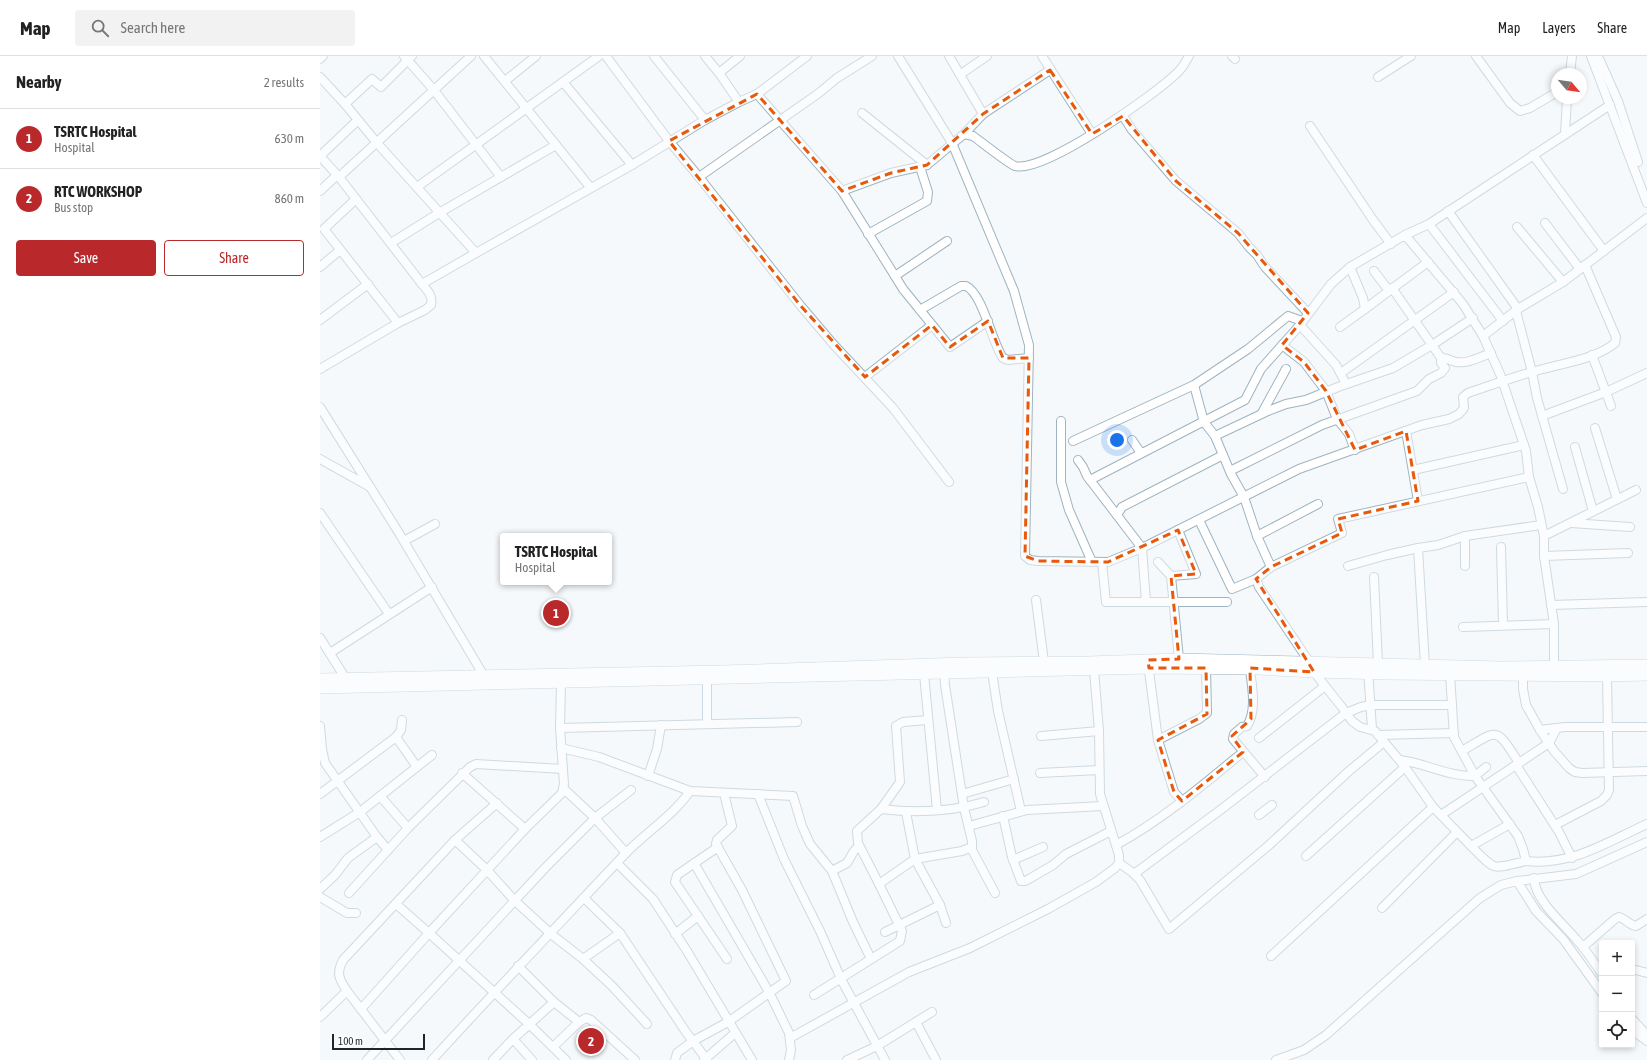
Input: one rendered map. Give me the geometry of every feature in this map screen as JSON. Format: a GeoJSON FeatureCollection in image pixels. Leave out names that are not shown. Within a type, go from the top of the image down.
{"type":"FeatureCollection","features":[{"type":"Feature","properties":{"kind":"highway"},"geometry":{"type":"LineString","coordinates":[[320,688],[924,674],[944,668],[992,672],[1094,670],[1180,659],[1312,667]]}},
{"type":"Feature","properties":{"kind":"highway"},"geometry":{"type":"LineString","coordinates":[[320,679],[944,668],[1044,662],[1148,664],[1250,669],[1425,665],[1500,667],[1647,665]]}},
{"type":"Feature","properties":{"kind":"highway"},"geometry":{"type":"LineString","coordinates":[[1371,667],[1450,674],[1607,676],[1647,675]]}},
{"type":"Feature","properties":{"kind":"street"},"geometry":{"type":"LineString","coordinates":[[320,59],[323,56]]}},
{"type":"Feature","properties":{"kind":"street"},"geometry":{"type":"LineString","coordinates":[[320,191],[377,143],[433,89],[471,56]]}},
{"type":"Feature","properties":{"kind":"street"},"geometry":{"type":"LineString","coordinates":[[484,56],[590,187]]}},
{"type":"Feature","properties":{"kind":"street"},"geometry":{"type":"LineString","coordinates":[[505,81],[536,56]]}},
{"type":"Feature","properties":{"kind":"street"},"geometry":{"type":"LineString","coordinates":[[417,187],[599,56]]}},
{"type":"Feature","properties":{"kind":"street"},"geometry":{"type":"LineString","coordinates":[[606,56],[669,140],[800,305],[834,345],[894,408],[949,482]]}},
{"type":"Feature","properties":{"kind":"street"},"geometry":{"type":"LineString","coordinates":[[654,56],[705,120]]}},
{"type":"Feature","properties":{"kind":"street"},"geometry":{"type":"LineString","coordinates":[[705,56],[739,102]]}},
{"type":"Feature","properties":{"kind":"street"},"geometry":{"type":"LineString","coordinates":[[719,73],[740,56]]}},
{"type":"Feature","properties":{"kind":"street"},"geometry":{"type":"LineString","coordinates":[[422,284],[590,187],[632,165],[669,140],[739,102],[757,94],[807,56]]}},
{"type":"Feature","properties":{"kind":"street"},"geometry":{"type":"LineString","coordinates":[[699,176],[781,120],[837,78],[872,56]]}},
{"type":"Feature","properties":{"kind":"street"},"geometry":{"type":"LineString","coordinates":[[898,56],[952,143],[1014,291],[1029,345],[1025,556],[1030,560],[1108,562],[1142,548],[1299,469],[1459,414],[1464,408],[1463,398],[1468,393],[1532,372],[1592,355],[1614,345],[1616,340],[1582,267],[1545,224]]}},
{"type":"Feature","properties":{"kind":"street"},"geometry":{"type":"LineString","coordinates":[[949,56],[961,74],[983,114]]}},
{"type":"Feature","properties":{"kind":"street"},"geometry":{"type":"LineString","coordinates":[[961,74],[987,56]]}},
{"type":"Feature","properties":{"kind":"street"},"geometry":{"type":"LineString","coordinates":[[1042,56],[1092,134]]}},
{"type":"Feature","properties":{"kind":"street"},"geometry":{"type":"LineString","coordinates":[[964,134],[972,136],[1015,166],[1030,165],[1054,155],[1123,116],[1153,94],[1180,70],[1189,56]]}},
{"type":"Feature","properties":{"kind":"street"},"geometry":{"type":"LineString","coordinates":[[1378,77],[1411,56]]}},
{"type":"Feature","properties":{"kind":"street"},"geometry":{"type":"LineString","coordinates":[[1476,56],[1510,103],[1520,111],[1530,108],[1551,96]]}},
{"type":"Feature","properties":{"kind":"street"},"geometry":{"type":"LineString","coordinates":[[1571,68],[1572,56]]}},
{"type":"Feature","properties":{"kind":"street"},"geometry":{"type":"LineString","coordinates":[[1591,56],[1647,203]]}},
{"type":"Feature","properties":{"kind":"street"},"geometry":{"type":"LineString","coordinates":[[1598,56],[1618,100],[1647,187]]}},
{"type":"Feature","properties":{"kind":"street"},"geometry":{"type":"LineString","coordinates":[[345,104],[372,79],[381,86],[408,58],[502,177]]}},
{"type":"Feature","properties":{"kind":"street"},"geometry":{"type":"LineString","coordinates":[[842,191],[891,173],[923,166],[964,134],[983,114],[1050,70]]}},
{"type":"Feature","properties":{"kind":"street"},"geometry":{"type":"LineString","coordinates":[[320,77],[476,253]]}},
{"type":"Feature","properties":{"kind":"street"},"geometry":{"type":"LineString","coordinates":[[563,82],[632,165]]}},
{"type":"Feature","properties":{"kind":"street"},"geometry":{"type":"LineString","coordinates":[[757,94],[842,191],[903,289],[950,347],[988,321]]}},
{"type":"Feature","properties":{"kind":"street"},"geometry":{"type":"LineString","coordinates":[[1565,134],[1567,104]]}},
{"type":"Feature","properties":{"kind":"street"},"geometry":{"type":"LineString","coordinates":[[1090,480],[1246,400],[1261,369],[1301,323],[1331,284],[1350,266],[1405,235],[1429,224],[1610,105]]}},
{"type":"Feature","properties":{"kind":"street"},"geometry":{"type":"LineString","coordinates":[[862,113],[923,166],[928,192],[927,201],[868,234]]}},
{"type":"Feature","properties":{"kind":"street"},"geometry":{"type":"LineString","coordinates":[[1123,116],[1132,130],[1176,181],[1238,233],[1265,267],[1308,314]]}},
{"type":"Feature","properties":{"kind":"street"},"geometry":{"type":"LineString","coordinates":[[320,369],[398,323],[425,310],[431,305],[432,300],[430,293],[338,176],[320,156],[358,120]]}},
{"type":"Feature","properties":{"kind":"street"},"geometry":{"type":"LineString","coordinates":[[1310,126],[1372,220],[1391,244]]}},
{"type":"Feature","properties":{"kind":"street"},"geometry":{"type":"LineString","coordinates":[[391,243],[439,213],[556,145]]}},
{"type":"Feature","properties":{"kind":"street"},"geometry":{"type":"LineString","coordinates":[[1533,155],[1604,251]]}},
{"type":"Feature","properties":{"kind":"street"},"geometry":{"type":"LineString","coordinates":[[356,199],[324,229],[398,323]]}},
{"type":"Feature","properties":{"kind":"street"},"geometry":{"type":"LineString","coordinates":[[1448,211],[1517,310],[1542,416],[1563,489]]}},
{"type":"Feature","properties":{"kind":"street"},"geometry":{"type":"LineString","coordinates":[[1483,336],[1517,310],[1563,282],[1647,218]]}},
{"type":"Feature","properties":{"kind":"street"},"geometry":{"type":"LineString","coordinates":[[1429,224],[1503,321]]}},
{"type":"Feature","properties":{"kind":"street"},"geometry":{"type":"LineString","coordinates":[[1517,227],[1563,282]]}},
{"type":"Feature","properties":{"kind":"street"},"geometry":{"type":"LineString","coordinates":[[1405,235],[1454,292],[1473,318],[1496,362],[1526,451],[1530,477],[1544,536],[1544,556],[1554,624],[1554,666]]}},
{"type":"Feature","properties":{"kind":"street"},"geometry":{"type":"LineString","coordinates":[[895,276],[947,241]]}},
{"type":"Feature","properties":{"kind":"street"},"geometry":{"type":"LineString","coordinates":[[320,266],[340,250]]}},
{"type":"Feature","properties":{"kind":"street"},"geometry":{"type":"LineString","coordinates":[[1340,327],[1428,262]]}},
{"type":"Feature","properties":{"kind":"street"},"geometry":{"type":"LineString","coordinates":[[1350,266],[1363,298],[1365,309]]}},
{"type":"Feature","properties":{"kind":"street"},"geometry":{"type":"LineString","coordinates":[[1230,471],[1338,419],[1417,391],[1429,378],[1441,373],[1445,368],[1441,363],[1441,358],[1416,320],[1374,271]]}},
{"type":"Feature","properties":{"kind":"street"},"geometry":{"type":"LineString","coordinates":[[320,320],[368,284]]}},
{"type":"Feature","properties":{"kind":"street"},"geometry":{"type":"LineString","coordinates":[[920,310],[963,285],[969,287],[973,291],[988,321],[1003,358],[1008,360],[1029,358]]}},
{"type":"Feature","properties":{"kind":"street"},"geometry":{"type":"LineString","coordinates":[[1341,373],[1454,292]]}},
{"type":"Feature","properties":{"kind":"street"},"geometry":{"type":"LineString","coordinates":[[1072,441],[1194,385],[1248,349],[1288,316],[1301,323],[1341,373],[1346,384]]}},
{"type":"Feature","properties":{"kind":"street"},"geometry":{"type":"LineString","coordinates":[[1215,436],[1262,413],[1286,404],[1306,400],[1326,391],[1392,368],[1432,345],[1473,318]]}},
{"type":"Feature","properties":{"kind":"street"},"geometry":{"type":"LineString","coordinates":[[865,377],[932,325]]}},
{"type":"Feature","properties":{"kind":"street"},"geometry":{"type":"LineString","coordinates":[[1282,345],[1304,362],[1326,391],[1338,419],[1349,434],[1354,450]]}},
{"type":"Feature","properties":{"kind":"street"},"geometry":{"type":"LineString","coordinates":[[1441,358],[1445,357],[1454,362],[1465,363],[1491,353]]}},
{"type":"Feature","properties":{"kind":"street"},"geometry":{"type":"LineString","coordinates":[[1592,355],[1610,406]]}},
{"type":"Feature","properties":{"kind":"street"},"geometry":{"type":"LineString","coordinates":[[1262,413],[1286,369]]}},
{"type":"Feature","properties":{"kind":"street"},"geometry":{"type":"LineString","coordinates":[[1542,416],[1606,392],[1647,373]]}},
{"type":"Feature","properties":{"kind":"street"},"geometry":{"type":"LineString","coordinates":[[1194,385],[1204,422],[1215,436],[1230,471],[1244,497],[1257,536],[1270,567]]}},
{"type":"Feature","properties":{"kind":"street"},"geometry":{"type":"LineString","coordinates":[[320,406],[432,587],[484,676]]}},
{"type":"Feature","properties":{"kind":"street"},"geometry":{"type":"LineString","coordinates":[[1061,421],[1061,482],[1070,510],[1092,562]]}},
{"type":"Feature","properties":{"kind":"street"},"geometry":{"type":"LineString","coordinates":[[1595,428],[1617,499]]}},
{"type":"Feature","properties":{"kind":"street"},"geometry":{"type":"LineString","coordinates":[[1406,431],[1418,501]]}},
{"type":"Feature","properties":{"kind":"street"},"geometry":{"type":"LineString","coordinates":[[1132,440],[1141,453]]}},
{"type":"Feature","properties":{"kind":"street"},"geometry":{"type":"LineString","coordinates":[[1413,470],[1524,445]]}},
{"type":"Feature","properties":{"kind":"street"},"geometry":{"type":"LineString","coordinates":[[1575,447],[1593,511]]}},
{"type":"Feature","properties":{"kind":"street"},"geometry":{"type":"LineString","coordinates":[[1118,515],[1122,507],[1223,455]]}},
{"type":"Feature","properties":{"kind":"street"},"geometry":{"type":"LineString","coordinates":[[320,459],[371,488]]}},
{"type":"Feature","properties":{"kind":"street"},"geometry":{"type":"LineString","coordinates":[[1078,460],[1090,480],[1142,548],[1146,602]]}},
{"type":"Feature","properties":{"kind":"street"},"geometry":{"type":"LineString","coordinates":[[1199,520],[1232,589],[1256,579],[1270,567],[1342,533],[1338,519],[1530,477]]}},
{"type":"Feature","properties":{"kind":"street"},"geometry":{"type":"LineString","coordinates":[[1544,536],[1636,490]]}},
{"type":"Feature","properties":{"kind":"street"},"geometry":{"type":"LineString","coordinates":[[1257,536],[1318,504]]}},
{"type":"Feature","properties":{"kind":"street"},"geometry":{"type":"LineString","coordinates":[[320,513],[389,614]]}},
{"type":"Feature","properties":{"kind":"street"},"geometry":{"type":"LineString","coordinates":[[1569,523],[1630,527]]}},
{"type":"Feature","properties":{"kind":"street"},"geometry":{"type":"LineString","coordinates":[[404,541],[435,524]]}},
{"type":"Feature","properties":{"kind":"street"},"geometry":{"type":"LineString","coordinates":[[1348,566],[1386,554],[1438,545],[1465,536],[1541,525]]}},
{"type":"Feature","properties":{"kind":"street"},"geometry":{"type":"LineString","coordinates":[[1172,576],[1196,574],[1178,530]]}},
{"type":"Feature","properties":{"kind":"street"},"geometry":{"type":"LineString","coordinates":[[1464,566],[1465,536]]}},
{"type":"Feature","properties":{"kind":"street"},"geometry":{"type":"LineString","coordinates":[[1501,547],[1503,624]]}},
{"type":"Feature","properties":{"kind":"street"},"geometry":{"type":"LineString","coordinates":[[1418,548],[1425,665]]}},
{"type":"Feature","properties":{"kind":"street"},"geometry":{"type":"LineString","coordinates":[[1544,556],[1628,553]]}},
{"type":"Feature","properties":{"kind":"street"},"geometry":{"type":"LineString","coordinates":[[1102,562],[1106,602],[1227,602]]}},
{"type":"Feature","properties":{"kind":"street"},"geometry":{"type":"LineString","coordinates":[[1158,562],[1172,576],[1180,659]]}},
{"type":"Feature","properties":{"kind":"street"},"geometry":{"type":"LineString","coordinates":[[1374,577],[1370,705],[1375,732],[1402,764],[1433,807],[1491,866],[1496,868],[1526,861],[1535,862],[1572,858],[1647,824]]}},
{"type":"Feature","properties":{"kind":"street"},"geometry":{"type":"LineString","coordinates":[[1256,579],[1259,587],[1312,667],[1355,724],[1375,732],[1454,733]]}},
{"type":"Feature","properties":{"kind":"street"},"geometry":{"type":"LineString","coordinates":[[330,653],[432,587]]}},
{"type":"Feature","properties":{"kind":"street"},"geometry":{"type":"LineString","coordinates":[[1036,600],[1044,662]]}},
{"type":"Feature","properties":{"kind":"street"},"geometry":{"type":"LineString","coordinates":[[1551,605],[1647,602]]}},
{"type":"Feature","properties":{"kind":"street"},"geometry":{"type":"LineString","coordinates":[[1463,626],[1554,624]]}},
{"type":"Feature","properties":{"kind":"street"},"geometry":{"type":"LineString","coordinates":[[320,638],[346,679]]}},
{"type":"Feature","properties":{"kind":"street"},"geometry":{"type":"LineString","coordinates":[[1148,664],[1158,740],[1174,792],[1182,801]]}},
{"type":"Feature","properties":{"kind":"street"},"geometry":{"type":"LineString","coordinates":[[944,668],[945,685],[964,808],[969,826],[972,848],[995,893]]}},
{"type":"Feature","properties":{"kind":"street"},"geometry":{"type":"LineString","coordinates":[[1158,740],[1199,719],[1207,713],[1206,668]]}},
{"type":"Feature","properties":{"kind":"street"},"geometry":{"type":"LineString","coordinates":[[1250,669],[1253,705],[1251,719],[1247,726],[1242,727],[1233,736],[1236,743],[1265,776]]}},
{"type":"Feature","properties":{"kind":"street"},"geometry":{"type":"LineString","coordinates":[[1094,670],[1100,794],[1103,806],[1116,845],[1120,863],[1140,880],[1169,929],[1246,865],[1384,742]]}},
{"type":"Feature","properties":{"kind":"street"},"geometry":{"type":"LineString","coordinates":[[992,672],[998,711],[1021,812]]}},
{"type":"Feature","properties":{"kind":"street"},"geometry":{"type":"LineString","coordinates":[[924,674],[937,810]]}},
{"type":"Feature","properties":{"kind":"street"},"geometry":{"type":"LineString","coordinates":[[1450,674],[1454,733],[1475,776],[1510,824],[1523,848],[1526,861]]}},
{"type":"Feature","properties":{"kind":"street"},"geometry":{"type":"LineString","coordinates":[[1523,674],[1523,689],[1526,705],[1540,730],[1569,768],[1575,772],[1647,771]]}},
{"type":"Feature","properties":{"kind":"street"},"geometry":{"type":"LineString","coordinates":[[1555,826],[1605,798],[1609,790],[1607,676]]}},
{"type":"Feature","properties":{"kind":"street"},"geometry":{"type":"LineString","coordinates":[[707,680],[707,724]]}},
{"type":"Feature","properties":{"kind":"street"},"geometry":{"type":"LineString","coordinates":[[361,1009],[525,829],[558,798],[564,789],[560,728],[561,683]]}},
{"type":"Feature","properties":{"kind":"street"},"geometry":{"type":"LineString","coordinates":[[1259,738],[1326,686]]}},
{"type":"Feature","properties":{"kind":"street"},"geometry":{"type":"LineString","coordinates":[[1134,874],[1346,713],[1370,705],[1452,706]]}},
{"type":"Feature","properties":{"kind":"street"},"geometry":{"type":"LineString","coordinates":[[320,794],[396,737],[401,730],[402,720]]}},
{"type":"Feature","properties":{"kind":"street"},"geometry":{"type":"LineString","coordinates":[[814,994],[900,942],[902,931],[859,846],[857,836],[858,831],[881,809],[900,782],[896,726],[903,722],[928,720]]}},
{"type":"Feature","properties":{"kind":"street"},"geometry":{"type":"LineString","coordinates":[[560,728],[798,722]]}},
{"type":"Feature","properties":{"kind":"street"},"geometry":{"type":"LineString","coordinates":[[648,776],[657,748],[661,725]]}},
{"type":"Feature","properties":{"kind":"street"},"geometry":{"type":"LineString","coordinates":[[320,726],[323,757],[337,782],[360,812],[376,837],[388,850]]}},
{"type":"Feature","properties":{"kind":"street"},"geometry":{"type":"LineString","coordinates":[[1540,730],[1557,728],[1647,727]]}},
{"type":"Feature","properties":{"kind":"street"},"geometry":{"type":"LineString","coordinates":[[1441,815],[1549,743],[1557,728]]}},
{"type":"Feature","properties":{"kind":"street"},"geometry":{"type":"LineString","coordinates":[[1041,736],[1098,731]]}},
{"type":"Feature","properties":{"kind":"street"},"geometry":{"type":"LineString","coordinates":[[1462,751],[1490,734],[1500,736],[1505,741],[1572,858]]}},
{"type":"Feature","properties":{"kind":"street"},"geometry":{"type":"LineString","coordinates":[[396,737],[417,767]]}},
{"type":"Feature","properties":{"kind":"street"},"geometry":{"type":"LineString","coordinates":[[561,748],[599,757],[690,791],[794,796],[802,826],[810,844],[832,871],[853,922],[871,959]]}},
{"type":"Feature","properties":{"kind":"street"},"geometry":{"type":"LineString","coordinates":[[1116,845],[1144,828],[1182,801],[1244,752]]}},
{"type":"Feature","properties":{"kind":"street"},"geometry":{"type":"LineString","coordinates":[[320,837],[360,812],[432,755]]}},
{"type":"Feature","properties":{"kind":"street"},"geometry":{"type":"LineString","coordinates":[[1306,856],[1402,764],[1412,762],[1466,776],[1475,776],[1486,767]]}},
{"type":"Feature","properties":{"kind":"street"},"geometry":{"type":"LineString","coordinates":[[349,893],[408,828],[462,773],[476,764],[563,769]]}},
{"type":"Feature","properties":{"kind":"street"},"geometry":{"type":"LineString","coordinates":[[1040,773],[1099,770]]}},
{"type":"Feature","properties":{"kind":"street"},"geometry":{"type":"LineString","coordinates":[[462,773],[525,829]]}},
{"type":"Feature","properties":{"kind":"street"},"geometry":{"type":"LineString","coordinates":[[962,794],[1014,779]]}},
{"type":"Feature","properties":{"kind":"street"},"geometry":{"type":"LineString","coordinates":[[564,789],[595,818],[626,853]]}},
{"type":"Feature","properties":{"kind":"street"},"geometry":{"type":"LineString","coordinates":[[367,1060],[514,900],[595,818],[631,790]]}},
{"type":"Feature","properties":{"kind":"street"},"geometry":{"type":"LineString","coordinates":[[432,1060],[518,966],[551,934],[626,853],[683,802],[690,791]]}},
{"type":"Feature","properties":{"kind":"street"},"geometry":{"type":"LineString","coordinates":[[675,1060],[677,1053],[693,1041],[728,1022],[786,981],[742,890],[716,844],[717,840],[732,826],[724,793]]}},
{"type":"Feature","properties":{"kind":"street"},"geometry":{"type":"LineString","coordinates":[[758,794],[784,859],[820,931],[841,979],[885,1060]]}},
{"type":"Feature","properties":{"kind":"street"},"geometry":{"type":"LineString","coordinates":[[380,796],[408,828]]}},
{"type":"Feature","properties":{"kind":"street"},"geometry":{"type":"LineString","coordinates":[[881,809],[906,812],[937,810],[964,808],[984,802]]}},
{"type":"Feature","properties":{"kind":"street"},"geometry":{"type":"LineString","coordinates":[[400,1060],[341,983],[339,968],[343,960],[454,840],[497,803]]}},
{"type":"Feature","properties":{"kind":"street"},"geometry":{"type":"LineString","coordinates":[[1259,815],[1272,805]]}},
{"type":"Feature","properties":{"kind":"street"},"geometry":{"type":"LineString","coordinates":[[969,826],[1003,816],[1044,808],[1103,806]]}},
{"type":"Feature","properties":{"kind":"street"},"geometry":{"type":"LineString","coordinates":[[1271,956],[1433,807]]}},
{"type":"Feature","properties":{"kind":"street"},"geometry":{"type":"LineString","coordinates":[[906,812],[915,859],[940,905],[946,923]]}},
{"type":"Feature","properties":{"kind":"street"},"geometry":{"type":"LineString","coordinates":[[1003,816],[1013,860],[1021,881],[1025,881],[1053,865],[1066,854],[1111,831]]}},
{"type":"Feature","properties":{"kind":"street"},"geometry":{"type":"LineString","coordinates":[[1471,846],[1510,824]]}},
{"type":"Feature","properties":{"kind":"street"},"geometry":{"type":"LineString","coordinates":[[1382,908],[1457,832]]}},
{"type":"Feature","properties":{"kind":"street"},"geometry":{"type":"LineString","coordinates":[[320,889],[335,875],[348,858],[376,837]]}},
{"type":"Feature","properties":{"kind":"street"},"geometry":{"type":"LineString","coordinates":[[454,840],[487,870],[514,900],[612,986],[647,1024]]}},
{"type":"Feature","properties":{"kind":"street"},"geometry":{"type":"LineString","coordinates":[[1276,1060],[1304,1050],[1326,1035],[1480,898],[1501,885],[1534,878],[1576,874],[1647,842]]}},
{"type":"Feature","properties":{"kind":"street"},"geometry":{"type":"LineString","coordinates":[[832,871],[847,862],[859,846]]}},
{"type":"Feature","properties":{"kind":"street"},"geometry":{"type":"LineString","coordinates":[[718,847],[678,875],[675,882],[727,959]]}},
{"type":"Feature","properties":{"kind":"street"},"geometry":{"type":"LineString","coordinates":[[1013,860],[1043,847]]}},
{"type":"Feature","properties":{"kind":"street"},"geometry":{"type":"LineString","coordinates":[[879,884],[915,859],[972,848]]}},
{"type":"Feature","properties":{"kind":"street"},"geometry":{"type":"LineString","coordinates":[[617,863],[653,899],[752,1060]]}},
{"type":"Feature","properties":{"kind":"street"},"geometry":{"type":"LineString","coordinates":[[694,863],[769,992],[790,1038],[791,1050],[789,1060]]}},
{"type":"Feature","properties":{"kind":"street"},"geometry":{"type":"LineString","coordinates":[[790,1038],[908,972],[970,948],[1042,912],[1096,882],[1120,863]]}},
{"type":"Feature","properties":{"kind":"street"},"geometry":{"type":"LineString","coordinates":[[1534,878],[1537,892],[1544,903],[1583,947],[1599,970]]}},
{"type":"Feature","properties":{"kind":"street"},"geometry":{"type":"LineString","coordinates":[[1517,881],[1536,911],[1563,938],[1599,989]]}},
{"type":"Feature","properties":{"kind":"street"},"geometry":{"type":"LineString","coordinates":[[320,897],[347,913],[356,913]]}},
{"type":"Feature","properties":{"kind":"street"},"geometry":{"type":"LineString","coordinates":[[584,898],[620,933],[705,1060],[735,1033]]}},
{"type":"Feature","properties":{"kind":"street"},"geometry":{"type":"LineString","coordinates":[[396,904],[529,1024],[566,1060]]}},
{"type":"Feature","properties":{"kind":"street"},"geometry":{"type":"LineString","coordinates":[[885,932],[940,905]]}},
{"type":"Feature","properties":{"kind":"street"},"geometry":{"type":"LineString","coordinates":[[675,934],[698,916]]}},
{"type":"Feature","properties":{"kind":"street"},"geometry":{"type":"LineString","coordinates":[[1583,947],[1619,917],[1636,926],[1647,920]]}},
{"type":"Feature","properties":{"kind":"street"},"geometry":{"type":"LineString","coordinates":[[583,959],[620,933]]}},
{"type":"Feature","properties":{"kind":"street"},"geometry":{"type":"LineString","coordinates":[[518,966],[554,1002],[579,1022]]}},
{"type":"Feature","properties":{"kind":"street"},"geometry":{"type":"LineString","coordinates":[[1635,970],[1647,973]]}},
{"type":"Feature","properties":{"kind":"street"},"geometry":{"type":"LineString","coordinates":[[320,1018],[347,991]]}},
{"type":"Feature","properties":{"kind":"street"},"geometry":{"type":"LineString","coordinates":[[493,1060],[513,1038],[554,1002]]}},
{"type":"Feature","properties":{"kind":"street"},"geometry":{"type":"LineString","coordinates":[[847,1060],[878,1046],[932,1012]]}},
{"type":"Feature","properties":{"kind":"street"},"geometry":{"type":"LineString","coordinates":[[553,1047],[579,1022],[586,1018],[591,1020],[635,1060]]}},
{"type":"Feature","properties":{"kind":"street"},"geometry":{"type":"LineString","coordinates":[[916,1022],[936,1060]]}},
{"type":"Feature","properties":{"kind":"street"},"geometry":{"type":"LineString","coordinates":[[1635,1022],[1647,1035]]}},
{"type":"Feature","properties":{"kind":"street"},"geometry":{"type":"LineString","coordinates":[[1635,1032],[1647,1041]]}},
{"type":"Feature","properties":{"kind":"street"},"geometry":{"type":"LineString","coordinates":[[513,1038],[532,1060]]}},
{"type":"Feature","properties":{"kind":"highlighted area"},"geometry":{"type":"Polygon","coordinates":[[[1050,70],[1092,134],[1123,116],[1176,181],[1238,233],[1308,313],[1282,345],[1304,362],[1326,391],[1355,450],[1406,431],[1418,501],[1338,519],[1342,533],[1271,567],[1256,579],[1314,672],[1250,668],[1251,719],[1232,736],[1243,752],[1182,801],[1174,792],[1158,740],[1207,714],[1206,668],[1149,668],[1148,660],[1179,659],[1171,576],[1196,574],[1178,530],[1108,562],[1038,561],[1025,556],[1029,358],[1003,358],[988,321],[950,347],[932,325],[865,377],[800,305],[669,141],[757,94],[842,191],[891,173],[927,165],[983,114],[1050,70]]]}},
{"type":"Feature","properties":{"kind":"place","name":"TSRTC Hospital"},"geometry":{"type":"Point","coordinates":[556,613]}},
{"type":"Feature","properties":{"kind":"place","name":"RTC WORKSHOP"},"geometry":{"type":"Point","coordinates":[591,1041]}}]}
